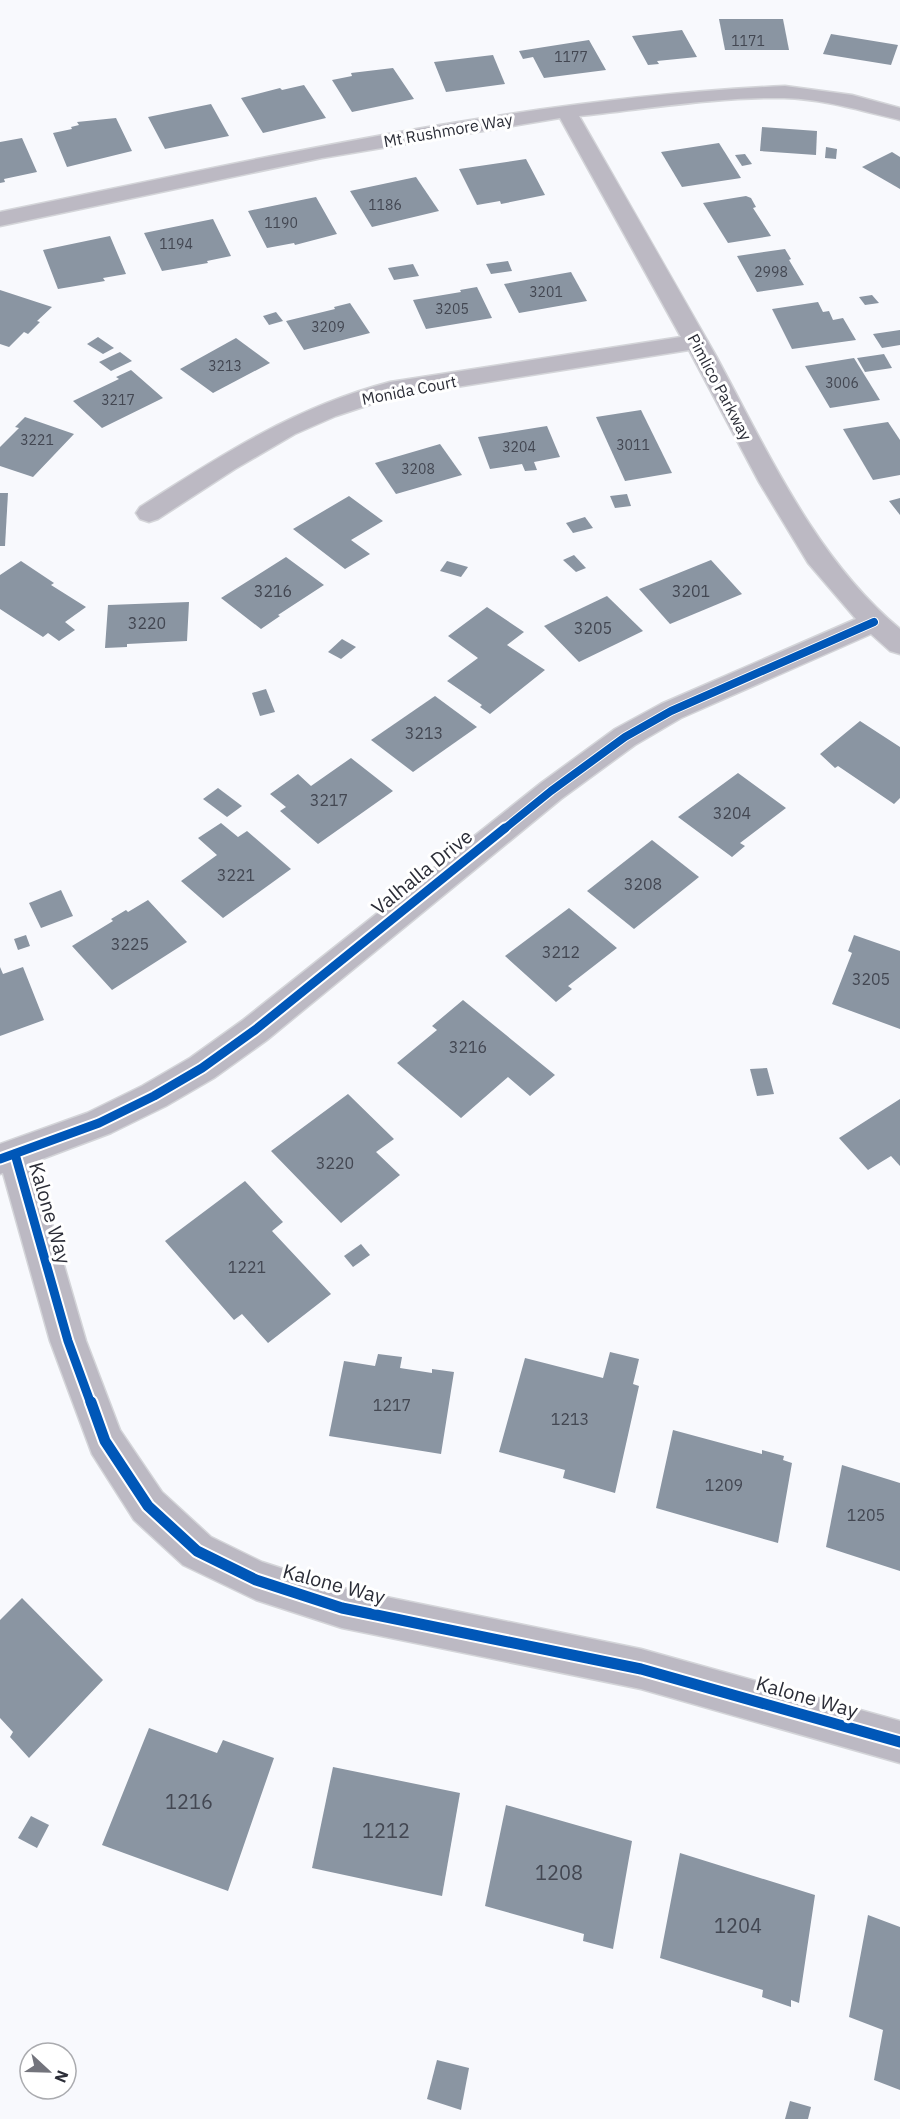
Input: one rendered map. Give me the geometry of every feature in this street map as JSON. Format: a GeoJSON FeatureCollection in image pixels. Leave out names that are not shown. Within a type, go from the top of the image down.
{"type":"FeatureCollection","features":[{"type":"Feature","properties":{"kind":"street","name":"Mt Rushmore Way"},"geometry":{"type":"LineString","coordinates":[[0,219],[322,152],[566,111],[718,95],[785,92],[852,101],[900,114]]}},
{"type":"Feature","properties":{"kind":"street","name":"Pimlico Parkway"},"geometry":{"type":"LineString","coordinates":[[566,111],[772,482],[817,557],[874,622],[900,644]]}},
{"type":"Feature","properties":{"kind":"street","name":"Monida Court"},"geometry":{"type":"LineString","coordinates":[[149,513],[253,448],[306,420],[348,403],[390,390],[696,342]]}},
{"type":"Feature","properties":{"kind":"street","name":"Valhalla Drive"},"geometry":{"type":"LineString","coordinates":[[7,1156],[99,1122],[154,1096],[202,1068],[255,1030],[550,792],[625,736],[671,711],[874,622]]}},
{"type":"Feature","properties":{"kind":"street","name":"Kalone Way"},"geometry":{"type":"LineString","coordinates":[[7,1156],[68,1341],[105,1441],[148,1506],[197,1551],[256,1580],[342,1608],[641,1670],[900,1742]]}},
{"type":"Feature","properties":{"kind":"building"},"geometry":{"type":"Polygon","coordinates":[[[719,19],[783,19],[789,50],[725,50],[719,19]]]}},
{"type":"Feature","properties":{"kind":"building"},"geometry":{"type":"Polygon","coordinates":[[[682,30],[697,57],[657,61],[659,64],[648,65],[632,36],[682,30]]]}},
{"type":"Feature","properties":{"kind":"building"},"geometry":{"type":"Polygon","coordinates":[[[831,34],[898,45],[891,65],[823,54],[831,34]]]}},
{"type":"Feature","properties":{"kind":"building"},"geometry":{"type":"Polygon","coordinates":[[[589,40],[606,70],[544,78],[533,57],[523,59],[519,51],[589,40]]]}},
{"type":"Feature","properties":{"kind":"building"},"geometry":{"type":"Polygon","coordinates":[[[493,55],[505,84],[446,92],[434,62],[493,55]]]}},
{"type":"Feature","properties":{"kind":"building"},"geometry":{"type":"Polygon","coordinates":[[[393,68],[414,99],[352,112],[332,80],[352,76],[351,73],[393,68]]]}},
{"type":"Feature","properties":{"kind":"building"},"geometry":{"type":"Polygon","coordinates":[[[304,85],[326,118],[263,133],[241,98],[280,88],[282,90],[304,85]]]}},
{"type":"Feature","properties":{"kind":"building"},"geometry":{"type":"Polygon","coordinates":[[[211,104],[229,136],[165,149],[148,117],[211,104]]]}},
{"type":"Feature","properties":{"kind":"building"},"geometry":{"type":"Polygon","coordinates":[[[116,118],[132,151],[67,167],[53,133],[72,129],[71,127],[79,125],[77,122],[116,118]]]}},
{"type":"Feature","properties":{"kind":"building"},"geometry":{"type":"Polygon","coordinates":[[[762,127],[817,131],[816,155],[760,151],[762,127]]]}},
{"type":"Feature","properties":{"kind":"building"},"geometry":{"type":"Polygon","coordinates":[[[22,138],[37,172],[4,179],[5,182],[0,183],[0,142],[22,138]]]}},
{"type":"Feature","properties":{"kind":"building"},"geometry":{"type":"Polygon","coordinates":[[[719,143],[741,178],[682,187],[661,152],[719,143]]]}},
{"type":"Feature","properties":{"kind":"building"},"geometry":{"type":"Polygon","coordinates":[[[826,147],[837,149],[836,159],[825,158],[826,147]]]}},
{"type":"Feature","properties":{"kind":"building"},"geometry":{"type":"Polygon","coordinates":[[[892,152],[900,157],[900,189],[862,167],[892,152]]]}},
{"type":"Feature","properties":{"kind":"building"},"geometry":{"type":"Polygon","coordinates":[[[745,154],[752,164],[742,166],[735,155],[745,154]]]}},
{"type":"Feature","properties":{"kind":"building"},"geometry":{"type":"Polygon","coordinates":[[[526,159],[545,195],[501,204],[500,201],[477,205],[459,169],[526,159]]]}},
{"type":"Feature","properties":{"kind":"building"},"geometry":{"type":"Polygon","coordinates":[[[416,177],[439,211],[372,227],[350,191],[416,177]]]}},
{"type":"Feature","properties":{"kind":"building"},"geometry":{"type":"Polygon","coordinates":[[[746,196],[751,198],[756,207],[753,208],[771,236],[728,243],[703,203],[746,196]]]}},
{"type":"Feature","properties":{"kind":"building"},"geometry":{"type":"Polygon","coordinates":[[[316,197],[337,234],[295,245],[294,243],[267,248],[248,211],[316,197]]]}},
{"type":"Feature","properties":{"kind":"building"},"geometry":{"type":"Polygon","coordinates":[[[213,219],[231,256],[207,261],[208,263],[162,271],[144,233],[213,219]]]}},
{"type":"Feature","properties":{"kind":"building"},"geometry":{"type":"Polygon","coordinates":[[[110,236],[126,274],[103,278],[105,281],[58,289],[43,250],[110,236]]]}},
{"type":"Feature","properties":{"kind":"building"},"geometry":{"type":"Polygon","coordinates":[[[785,249],[804,285],[757,292],[737,256],[785,249]]]}},
{"type":"Feature","properties":{"kind":"building"},"geometry":{"type":"Polygon","coordinates":[[[508,261],[512,271],[491,274],[486,264],[508,261]]]}},
{"type":"Feature","properties":{"kind":"building"},"geometry":{"type":"Polygon","coordinates":[[[413,264],[419,276],[394,280],[388,268],[413,264]]]}},
{"type":"Feature","properties":{"kind":"building"},"geometry":{"type":"Polygon","coordinates":[[[571,272],[587,301],[519,313],[504,284],[571,272]]]}},
{"type":"Feature","properties":{"kind":"building"},"geometry":{"type":"Polygon","coordinates":[[[477,287],[492,318],[426,329],[413,300],[477,287]]]}},
{"type":"Feature","properties":{"kind":"building"},"geometry":{"type":"Polygon","coordinates":[[[0,290],[52,307],[37,321],[40,322],[28,334],[24,332],[9,347],[0,344],[0,290]]]}},
{"type":"Feature","properties":{"kind":"building"},"geometry":{"type":"Polygon","coordinates":[[[872,295],[879,303],[865,305],[859,297],[872,295]]]}},
{"type":"Feature","properties":{"kind":"building"},"geometry":{"type":"Polygon","coordinates":[[[818,302],[823,312],[829,311],[833,320],[843,318],[856,340],[792,349],[772,309],[818,302]]]}},
{"type":"Feature","properties":{"kind":"building"},"geometry":{"type":"Polygon","coordinates":[[[350,303],[370,333],[304,350],[286,321],[335,309],[334,307],[350,303]]]}},
{"type":"Feature","properties":{"kind":"building"},"geometry":{"type":"Polygon","coordinates":[[[276,312],[283,321],[269,325],[263,316],[276,312]]]}},
{"type":"Feature","properties":{"kind":"building"},"geometry":{"type":"Polygon","coordinates":[[[900,330],[900,345],[882,348],[873,334],[900,330]]]}},
{"type":"Feature","properties":{"kind":"building"},"geometry":{"type":"Polygon","coordinates":[[[98,337],[114,348],[103,354],[87,344],[98,337]]]}},
{"type":"Feature","properties":{"kind":"building"},"geometry":{"type":"Polygon","coordinates":[[[236,338],[270,363],[213,393],[180,369],[236,338]]]}},
{"type":"Feature","properties":{"kind":"building"},"geometry":{"type":"Polygon","coordinates":[[[120,352],[132,361],[111,371],[99,362],[120,352]]]}},
{"type":"Feature","properties":{"kind":"building"},"geometry":{"type":"Polygon","coordinates":[[[884,354],[892,368],[865,372],[857,358],[884,354]]]}},
{"type":"Feature","properties":{"kind":"building"},"geometry":{"type":"Polygon","coordinates":[[[854,358],[880,400],[830,408],[805,366],[854,358]]]}},
{"type":"Feature","properties":{"kind":"building"},"geometry":{"type":"Polygon","coordinates":[[[131,370],[163,398],[102,428],[73,401],[119,379],[116,377],[131,370]]]}},
{"type":"Feature","properties":{"kind":"building"},"geometry":{"type":"Polygon","coordinates":[[[641,410],[672,473],[625,481],[596,417],[641,410]]]}},
{"type":"Feature","properties":{"kind":"building"},"geometry":{"type":"Polygon","coordinates":[[[25,417],[74,434],[33,477],[0,466],[0,447],[19,428],[15,427],[25,417]]]}},
{"type":"Feature","properties":{"kind":"building"},"geometry":{"type":"Polygon","coordinates":[[[888,422],[900,440],[900,475],[873,480],[843,429],[888,422]]]}},
{"type":"Feature","properties":{"kind":"building"},"geometry":{"type":"Polygon","coordinates":[[[547,426],[560,457],[534,462],[537,470],[525,471],[522,464],[490,469],[478,437],[547,426]]]}},
{"type":"Feature","properties":{"kind":"building"},"geometry":{"type":"Polygon","coordinates":[[[440,444],[462,475],[396,494],[375,463],[440,444]]]}},
{"type":"Feature","properties":{"kind":"building"},"geometry":{"type":"Polygon","coordinates":[[[0,493],[8,493],[5,546],[0,546],[0,493]]]}},
{"type":"Feature","properties":{"kind":"building"},"geometry":{"type":"Polygon","coordinates":[[[627,494],[631,506],[615,508],[610,496],[627,494]]]}},
{"type":"Feature","properties":{"kind":"building"},"geometry":{"type":"Polygon","coordinates":[[[349,496],[383,521],[351,540],[370,554],[345,569],[293,529],[349,496]]]}},
{"type":"Feature","properties":{"kind":"building"},"geometry":{"type":"Polygon","coordinates":[[[900,498],[900,515],[889,501],[900,498]]]}},
{"type":"Feature","properties":{"kind":"building"},"geometry":{"type":"Polygon","coordinates":[[[585,517],[593,528],[573,533],[566,523],[585,517]]]}},
{"type":"Feature","properties":{"kind":"building"},"geometry":{"type":"Polygon","coordinates":[[[574,555],[586,568],[576,572],[563,560],[574,555]]]}},
{"type":"Feature","properties":{"kind":"building"},"geometry":{"type":"Polygon","coordinates":[[[286,557],[324,585],[261,629],[221,598],[286,557]]]}},
{"type":"Feature","properties":{"kind":"building"},"geometry":{"type":"Polygon","coordinates":[[[711,560],[742,594],[670,624],[639,589],[711,560]]]}},
{"type":"Feature","properties":{"kind":"building"},"geometry":{"type":"Polygon","coordinates":[[[21,561],[54,583],[51,585],[86,607],[65,622],[75,630],[59,641],[48,633],[43,637],[0,609],[0,575],[21,561]]]}},
{"type":"Feature","properties":{"kind":"building"},"geometry":{"type":"Polygon","coordinates":[[[447,561],[468,567],[461,577],[440,571],[447,561]]]}},
{"type":"Feature","properties":{"kind":"building"},"geometry":{"type":"Polygon","coordinates":[[[607,596],[643,631],[579,662],[544,626],[607,596]]]}},
{"type":"Feature","properties":{"kind":"building"},"geometry":{"type":"Polygon","coordinates":[[[189,602],[187,641],[127,644],[127,647],[105,648],[108,605],[189,602]]]}},
{"type":"Feature","properties":{"kind":"building"},"geometry":{"type":"Polygon","coordinates":[[[487,607],[524,632],[507,645],[545,670],[490,714],[480,707],[482,705],[447,681],[478,658],[448,636],[487,607]]]}},
{"type":"Feature","properties":{"kind":"building"},"geometry":{"type":"Polygon","coordinates":[[[342,639],[356,647],[341,659],[328,652],[342,639]]]}},
{"type":"Feature","properties":{"kind":"building"},"geometry":{"type":"Polygon","coordinates":[[[266,689],[275,712],[260,716],[252,693],[266,689]]]}},
{"type":"Feature","properties":{"kind":"building"},"geometry":{"type":"Polygon","coordinates":[[[435,696],[477,727],[413,772],[371,740],[435,696]]]}},
{"type":"Feature","properties":{"kind":"building"},"geometry":{"type":"Polygon","coordinates":[[[860,721],[900,747],[900,798],[894,804],[838,766],[835,768],[820,754],[860,721]]]}},
{"type":"Feature","properties":{"kind":"building"},"geometry":{"type":"Polygon","coordinates":[[[351,758],[393,791],[318,844],[280,811],[286,807],[270,794],[298,774],[311,786],[351,758]]]}},
{"type":"Feature","properties":{"kind":"building"},"geometry":{"type":"Polygon","coordinates":[[[738,773],[786,808],[740,843],[745,846],[732,857],[678,817],[738,773]]]}},
{"type":"Feature","properties":{"kind":"building"},"geometry":{"type":"Polygon","coordinates":[[[218,788],[242,806],[227,817],[203,799],[218,788]]]}},
{"type":"Feature","properties":{"kind":"building"},"geometry":{"type":"Polygon","coordinates":[[[221,823],[238,837],[247,831],[291,869],[223,918],[181,881],[217,855],[198,838],[221,823]]]}},
{"type":"Feature","properties":{"kind":"building"},"geometry":{"type":"Polygon","coordinates":[[[652,840],[699,877],[634,929],[587,891],[652,840]]]}},
{"type":"Feature","properties":{"kind":"building"},"geometry":{"type":"Polygon","coordinates":[[[61,890],[73,916],[41,928],[29,903],[61,890]]]}},
{"type":"Feature","properties":{"kind":"building"},"geometry":{"type":"Polygon","coordinates":[[[148,900],[187,942],[112,990],[72,946],[113,921],[111,919],[148,900]]]}},
{"type":"Feature","properties":{"kind":"building"},"geometry":{"type":"Polygon","coordinates":[[[569,908],[617,948],[568,986],[572,989],[556,1002],[505,956],[569,908]]]}},
{"type":"Feature","properties":{"kind":"building"},"geometry":{"type":"Polygon","coordinates":[[[26,935],[30,946],[18,950],[14,939],[26,935]]]}},
{"type":"Feature","properties":{"kind":"building"},"geometry":{"type":"Polygon","coordinates":[[[854,935],[900,951],[900,1029],[832,1004],[852,953],[848,951],[854,935]]]}},
{"type":"Feature","properties":{"kind":"building"},"geometry":{"type":"Polygon","coordinates":[[[0,967],[3,974],[23,967],[44,1020],[0,1036],[0,967]]]}},
{"type":"Feature","properties":{"kind":"building"},"geometry":{"type":"Polygon","coordinates":[[[463,1000],[555,1075],[530,1096],[508,1077],[461,1118],[397,1063],[437,1030],[432,1026],[463,1000]]]}},
{"type":"Feature","properties":{"kind":"building"},"geometry":{"type":"Polygon","coordinates":[[[767,1068],[774,1094],[757,1096],[750,1069],[767,1068]]]}},
{"type":"Feature","properties":{"kind":"building"},"geometry":{"type":"Polygon","coordinates":[[[348,1094],[394,1139],[376,1152],[400,1175],[341,1223],[271,1151],[348,1094]]]}},
{"type":"Feature","properties":{"kind":"building"},"geometry":{"type":"Polygon","coordinates":[[[900,1099],[900,1166],[891,1156],[868,1170],[839,1138],[900,1099]]]}},
{"type":"Feature","properties":{"kind":"building"},"geometry":{"type":"Polygon","coordinates":[[[245,1181],[283,1222],[272,1231],[331,1294],[268,1343],[242,1314],[234,1320],[165,1241],[245,1181]]]}},
{"type":"Feature","properties":{"kind":"building"},"geometry":{"type":"Polygon","coordinates":[[[361,1244],[370,1255],[353,1267],[344,1256],[361,1244]]]}},
{"type":"Feature","properties":{"kind":"building"},"geometry":{"type":"Polygon","coordinates":[[[610,1352],[639,1359],[633,1384],[639,1386],[615,1493],[563,1478],[565,1470],[499,1452],[525,1358],[603,1378],[610,1352]]]}},
{"type":"Feature","properties":{"kind":"building"},"geometry":{"type":"Polygon","coordinates":[[[378,1354],[402,1357],[400,1368],[432,1373],[432,1369],[454,1372],[441,1454],[329,1436],[344,1361],[375,1366],[378,1354]]]}},
{"type":"Feature","properties":{"kind":"building"},"geometry":{"type":"Polygon","coordinates":[[[673,1430],[762,1454],[762,1450],[784,1456],[783,1460],[792,1463],[778,1543],[656,1508],[673,1430]]]}},
{"type":"Feature","properties":{"kind":"building"},"geometry":{"type":"Polygon","coordinates":[[[842,1465],[900,1483],[900,1571],[826,1547],[842,1465]]]}},
{"type":"Feature","properties":{"kind":"building"},"geometry":{"type":"Polygon","coordinates":[[[22,1598],[103,1680],[29,1758],[10,1737],[13,1732],[0,1718],[0,1620],[22,1598]]]}},
{"type":"Feature","properties":{"kind":"building"},"geometry":{"type":"Polygon","coordinates":[[[149,1728],[217,1753],[223,1740],[274,1758],[228,1891],[102,1845],[149,1728]]]}},
{"type":"Feature","properties":{"kind":"building"},"geometry":{"type":"Polygon","coordinates":[[[333,1767],[460,1793],[442,1896],[312,1868],[333,1767]]]}},
{"type":"Feature","properties":{"kind":"building"},"geometry":{"type":"Polygon","coordinates":[[[506,1805],[632,1841],[613,1949],[583,1941],[584,1934],[485,1906],[506,1805]]]}},
{"type":"Feature","properties":{"kind":"building"},"geometry":{"type":"Polygon","coordinates":[[[31,1816],[49,1825],[37,1848],[18,1838],[31,1816]]]}},
{"type":"Feature","properties":{"kind":"building"},"geometry":{"type":"Polygon","coordinates":[[[680,1853],[815,1895],[799,2003],[791,2000],[791,2007],[762,1997],[763,1990],[660,1958],[680,1853]]]}},
{"type":"Feature","properties":{"kind":"building"},"geometry":{"type":"Polygon","coordinates":[[[868,1915],[900,1927],[900,2090],[874,2080],[883,2030],[849,2017],[868,1915]]]}},
{"type":"Feature","properties":{"kind":"building"},"geometry":{"type":"Polygon","coordinates":[[[437,2060],[469,2068],[461,2110],[427,2099],[437,2060]]]}},
{"type":"Feature","properties":{"kind":"building"},"geometry":{"type":"Polygon","coordinates":[[[790,2101],[811,2107],[808,2119],[785,2119],[790,2101]]]}},
{"type":"Feature","properties":{"kind":"cycle path"},"geometry":{"type":"LineString","coordinates":[[0,1159],[99,1123],[154,1096],[202,1068],[255,1030],[551,791],[625,737],[671,711],[874,622]]}},
{"type":"Feature","properties":{"kind":"cycle path"},"geometry":{"type":"LineString","coordinates":[[15,1154],[68,1341],[105,1441],[148,1506],[197,1551],[256,1580],[342,1608],[641,1669],[900,1742]]}}]}
